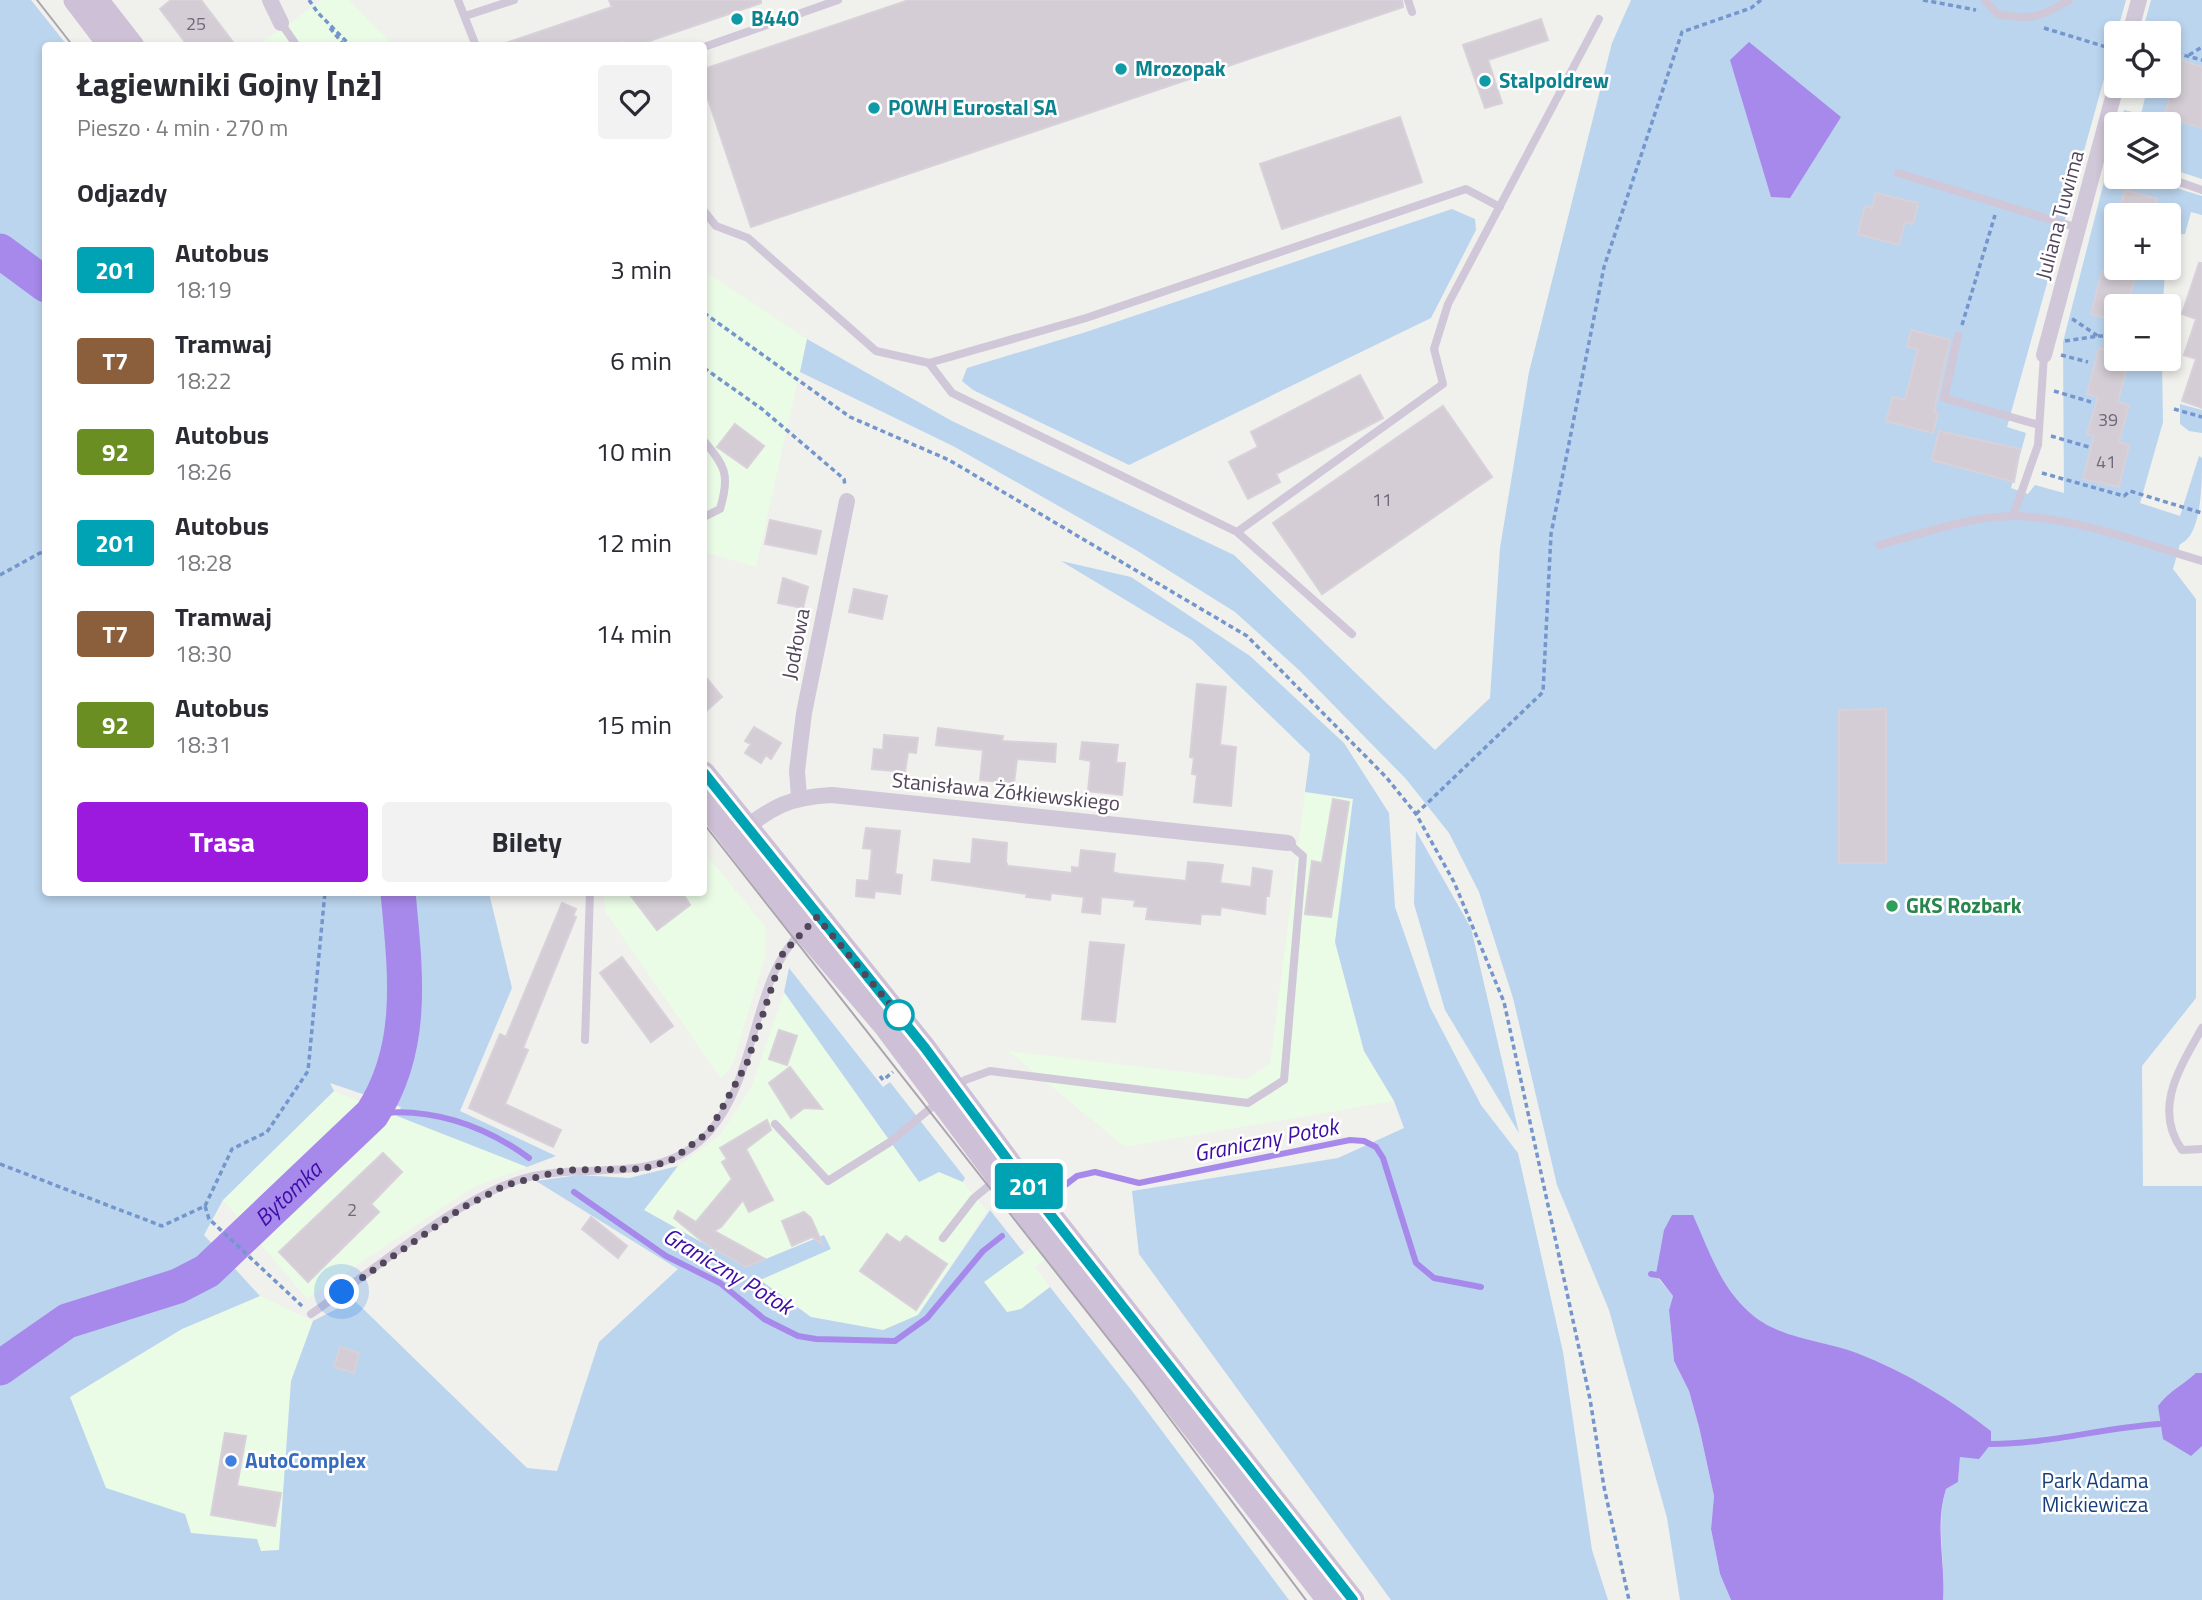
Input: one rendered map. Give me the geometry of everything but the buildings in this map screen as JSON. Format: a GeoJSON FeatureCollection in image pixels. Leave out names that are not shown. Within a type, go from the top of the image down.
{"type":"FeatureCollection","features":[{"type":"Feature","properties":{"kind":"main road"},"geometry":{"type":"LineString","coordinates":[[75,0],[107,42]]}},
{"type":"Feature","properties":{"kind":"main road"},"geometry":{"type":"LineString","coordinates":[[97,0],[130,42]]}},
{"type":"Feature","properties":{"kind":"main road"},"geometry":{"type":"LineString","coordinates":[[707,778],[739,833],[884,1025],[948,1095],[1328,1600]]}},
{"type":"Feature","properties":{"kind":"main road"},"geometry":{"type":"LineString","coordinates":[[707,806],[739,833]]}},
{"type":"Feature","properties":{"kind":"main road"},"geometry":{"type":"LineString","coordinates":[[1005,1173],[1353,1600]]}},
{"type":"Feature","properties":{"kind":"street"},"geometry":{"type":"LineString","coordinates":[[270,0],[281,23]]}},
{"type":"Feature","properties":{"kind":"street"},"geometry":{"type":"LineString","coordinates":[[2133,21],[2139,0]]}},
{"type":"Feature","properties":{"kind":"street","name":"Juliana Tuwima"},"geometry":{"type":"LineString","coordinates":[[2045,351],[2113,98]]}},
{"type":"Feature","properties":{"kind":"street","name":"Jodłowa"},"geometry":{"type":"LineString","coordinates":[[799,797],[797,771],[804,713],[847,501]]}},
{"type":"Feature","properties":{"kind":"street","name":"Stanisława Żółkiewskiego"},"geometry":{"type":"LineString","coordinates":[[739,833],[769,809],[799,797],[832,795],[1288,843]]}},
{"type":"Feature","properties":{"kind":"lane"},"geometry":{"type":"LineString","coordinates":[[458,0],[475,42]]}},
{"type":"Feature","properties":{"kind":"lane"},"geometry":{"type":"LineString","coordinates":[[465,16],[514,0]]}},
{"type":"Feature","properties":{"kind":"lane"},"geometry":{"type":"LineString","coordinates":[[707,46],[838,0]]}},
{"type":"Feature","properties":{"kind":"lane"},"geometry":{"type":"LineString","coordinates":[[1408,0],[1412,12]]}},
{"type":"Feature","properties":{"kind":"lane"},"geometry":{"type":"LineString","coordinates":[[1985,0],[1997,15],[2026,20],[2052,11],[2069,0]]}},
{"type":"Feature","properties":{"kind":"lane"},"geometry":{"type":"LineString","coordinates":[[1237,532],[1443,384],[1434,349],[1448,304],[1599,19]]}},
{"type":"Feature","properties":{"kind":"lane"},"geometry":{"type":"LineString","coordinates":[[281,23],[294,42]]}},
{"type":"Feature","properties":{"kind":"lane"},"geometry":{"type":"LineString","coordinates":[[2098,154],[2104,156]]}},
{"type":"Feature","properties":{"kind":"lane"},"geometry":{"type":"LineString","coordinates":[[1898,173],[2078,228]]}},
{"type":"Feature","properties":{"kind":"lane"},"geometry":{"type":"LineString","coordinates":[[2181,183],[2202,190]]}},
{"type":"Feature","properties":{"kind":"lane"},"geometry":{"type":"LineString","coordinates":[[707,215],[716,226],[748,238],[876,351],[929,363],[1086,318],[1466,189],[1500,207]]}},
{"type":"Feature","properties":{"kind":"lane"},"geometry":{"type":"LineString","coordinates":[[1958,336],[1944,398],[2039,429]]}},
{"type":"Feature","properties":{"kind":"lane"},"geometry":{"type":"LineString","coordinates":[[2013,516],[2039,429],[2045,351]]}},
{"type":"Feature","properties":{"kind":"lane"},"geometry":{"type":"LineString","coordinates":[[929,363],[952,393],[1237,532],[1352,634]]}},
{"type":"Feature","properties":{"kind":"lane"},"geometry":{"type":"LineString","coordinates":[[707,445],[721,461],[727,484],[720,509],[707,516]]}},
{"type":"Feature","properties":{"kind":"lane"},"geometry":{"type":"LineString","coordinates":[[1879,545],[1976,520],[2013,516],[2082,528],[2202,561]]}},
{"type":"Feature","properties":{"kind":"lane"},"geometry":{"type":"LineString","coordinates":[[775,1124],[828,1181],[890,1143],[965,1080],[990,1071],[1248,1103],[1284,1080],[1303,856],[1288,843]]}},
{"type":"Feature","properties":{"kind":"lane"},"geometry":{"type":"LineString","coordinates":[[585,1040],[590,896]]}},
{"type":"Feature","properties":{"kind":"lane"},"geometry":{"type":"LineString","coordinates":[[311,1314],[462,1208],[506,1185],[565,1170],[642,1169],[670,1161],[709,1132],[747,1063],[783,953],[810,924]]}},
{"type":"Feature","properties":{"kind":"lane"},"geometry":{"type":"LineString","coordinates":[[2202,1028],[2170,1084],[2171,1135],[2182,1150],[2202,1149]]}},
{"type":"Feature","properties":{"kind":"lane"},"geometry":{"type":"LineString","coordinates":[[943,1238],[974,1198],[1005,1173]]}},
{"type":"Feature","properties":{"kind":"path"},"geometry":{"type":"LineString","coordinates":[[309,0],[342,42]]}},
{"type":"Feature","properties":{"kind":"path"},"geometry":{"type":"LineString","coordinates":[[1416,814],[1544,692],[1551,534],[1604,267],[1682,32],[1751,8],[1761,0]]}},
{"type":"Feature","properties":{"kind":"path"},"geometry":{"type":"LineString","coordinates":[[1923,0],[1997,15]]}},
{"type":"Feature","properties":{"kind":"path"},"geometry":{"type":"LineString","coordinates":[[318,13],[347,42]]}},
{"type":"Feature","properties":{"kind":"path"},"geometry":{"type":"LineString","coordinates":[[2036,26],[2104,46]]}},
{"type":"Feature","properties":{"kind":"path"},"geometry":{"type":"LineString","coordinates":[[2187,56],[2202,47]]}},
{"type":"Feature","properties":{"kind":"path"},"geometry":{"type":"LineString","coordinates":[[2181,54],[2202,60]]}},
{"type":"Feature","properties":{"kind":"path"},"geometry":{"type":"LineString","coordinates":[[1958,336],[2000,204]]}},
{"type":"Feature","properties":{"kind":"path"},"geometry":{"type":"LineString","coordinates":[[2059,298],[2068,316],[2098,336]]}},
{"type":"Feature","properties":{"kind":"path"},"geometry":{"type":"LineString","coordinates":[[707,315],[850,417],[949,460],[1247,636],[1386,777],[1416,814],[1454,882],[1504,1002],[1590,1399],[1608,1509],[1629,1600]]}},
{"type":"Feature","properties":{"kind":"path"},"geometry":{"type":"LineString","coordinates":[[2045,351],[2104,336]]}},
{"type":"Feature","properties":{"kind":"path"},"geometry":{"type":"LineString","coordinates":[[2045,351],[2088,362]]}},
{"type":"Feature","properties":{"kind":"path"},"geometry":{"type":"LineString","coordinates":[[707,370],[762,409],[844,479],[847,501]]}},
{"type":"Feature","properties":{"kind":"path"},"geometry":{"type":"LineString","coordinates":[[2042,387],[2091,402]]}},
{"type":"Feature","properties":{"kind":"path"},"geometry":{"type":"LineString","coordinates":[[2174,409],[2202,417]]}},
{"type":"Feature","properties":{"kind":"path"},"geometry":{"type":"LineString","coordinates":[[2039,429],[2089,447]]}},
{"type":"Feature","properties":{"kind":"path"},"geometry":{"type":"LineString","coordinates":[[2029,469],[2124,496],[2130,491],[2202,513]]}},
{"type":"Feature","properties":{"kind":"path"},"geometry":{"type":"LineString","coordinates":[[0,575],[42,553]]}},
{"type":"Feature","properties":{"kind":"path"},"geometry":{"type":"LineString","coordinates":[[0,1164],[162,1226],[205,1206],[232,1149],[267,1132],[308,1071],[325,896]]}},
{"type":"Feature","properties":{"kind":"path"},"geometry":{"type":"LineString","coordinates":[[205,1206],[209,1219],[248,1259],[311,1314]]}},
{"type":"Feature","properties":{"kind":"shaded area"},"geometry":{"type":"Polygon","coordinates":[[[321,0],[349,0],[390,42],[263,42],[321,0]]]}},
{"type":"Feature","properties":{"kind":"shaded area"},"geometry":{"type":"Polygon","coordinates":[[[1749,42],[1841,117],[1790,198],[1771,197],[1730,60],[1749,42]]]}},
{"type":"Feature","properties":{"kind":"shaded area"},"geometry":{"type":"Polygon","coordinates":[[[707,273],[807,339],[756,567],[707,553],[707,273]]]}},
{"type":"Feature","properties":{"kind":"shaded area"},"geometry":{"type":"Polygon","coordinates":[[[1305,792],[1353,799],[1335,942],[1364,1051],[1394,1101],[1125,1147],[1008,1051],[1246,1079],[1270,1064],[1305,792]]]}},
{"type":"Feature","properties":{"kind":"shaded area"},"geometry":{"type":"Polygon","coordinates":[[[707,856],[765,926],[765,956],[733,1064],[721,1079],[606,913],[603,896],[707,896],[707,856]]]}},
{"type":"Feature","properties":{"kind":"shaded area"},"geometry":{"type":"Polygon","coordinates":[[[784,992],[920,1182],[939,1172],[963,1182],[987,1211],[918,1315],[883,1330],[811,1317],[759,1279],[830,1249],[824,1235],[746,1267],[643,1210],[678,1166],[720,1135],[751,1088],[784,992]]]}},
{"type":"Feature","properties":{"kind":"shaded area"},"geometry":{"type":"Polygon","coordinates":[[[334,1091],[527,1167],[470,1189],[307,1299],[223,1200],[334,1091]]]}},
{"type":"Feature","properties":{"kind":"shaded area"},"geometry":{"type":"Polygon","coordinates":[[[1672,1215],[1693,1215],[1729,1290],[1760,1320],[1772,1328],[1857,1353],[1893,1369],[1944,1397],[1991,1431],[1991,1444],[1979,1459],[1960,1457],[1958,1482],[1946,1489],[1941,1517],[1943,1600],[1731,1600],[1720,1574],[1711,1529],[1714,1496],[1699,1427],[1689,1391],[1674,1361],[1669,1310],[1673,1296],[1656,1274],[1664,1230],[1672,1215]]]}},
{"type":"Feature","properties":{"kind":"shaded area"},"geometry":{"type":"Polygon","coordinates":[[[1040,1241],[1051,1255],[1035,1267],[1050,1287],[1021,1309],[1007,1313],[984,1282],[1040,1241]]]}},
{"type":"Feature","properties":{"kind":"shaded area"},"geometry":{"type":"Polygon","coordinates":[[[260,1296],[313,1321],[291,1381],[279,1550],[261,1551],[257,1539],[191,1533],[185,1514],[106,1488],[70,1397],[182,1329],[260,1296]]]}},
{"type":"Feature","properties":{"kind":"shaded area"},"geometry":{"type":"Polygon","coordinates":[[[2196,1373],[2202,1373],[2202,1446],[2191,1456],[2163,1439],[2158,1406],[2196,1373]]]}},
{"type":"Feature","properties":{"kind":"green space"},"geometry":{"type":"Polygon","coordinates":[[[0,0],[31,0],[65,42],[42,42],[42,896],[490,896],[512,988],[460,1111],[556,1156],[527,1167],[397,1116],[401,1107],[330,1083],[334,1091],[223,1200],[204,1235],[260,1296],[182,1329],[70,1397],[106,1488],[185,1514],[191,1533],[257,1539],[261,1551],[279,1550],[291,1381],[313,1321],[354,1300],[527,1468],[557,1471],[599,1342],[678,1269],[536,1181],[579,1175],[629,1178],[678,1166],[644,1210],[746,1267],[824,1235],[831,1249],[760,1280],[811,1317],[883,1330],[918,1315],[990,1210],[1024,1253],[984,1282],[1007,1312],[1021,1309],[1050,1287],[1289,1600],[0,1600],[0,0]]]}},
{"type":"Feature","properties":{"kind":"green space","name":"Park Adama Mickiewicza"},"geometry":{"type":"Polygon","coordinates":[[[1631,0],[2126,0],[2120,21],[2104,21],[2104,79],[2007,427],[2026,433],[2011,488],[2028,494],[2035,485],[2064,493],[2063,342],[2104,182],[2104,189],[2180,189],[2202,196],[2202,215],[2191,212],[2185,234],[2181,234],[2181,203],[2104,203],[2104,280],[2164,280],[2164,294],[2104,294],[2104,371],[2162,371],[2163,422],[2140,503],[2180,516],[2199,456],[2202,458],[2197,520],[2193,531],[2180,544],[2173,569],[2196,599],[2196,998],[2142,1066],[2143,1186],[2202,1186],[2202,1600],[1943,1600],[1941,1517],[1946,1489],[1958,1482],[1960,1457],[1991,1431],[1944,1397],[1893,1369],[1857,1353],[1785,1333],[1759,1320],[1729,1290],[1692,1215],[1672,1215],[1658,1278],[1673,1296],[1669,1310],[1674,1361],[1689,1391],[1699,1427],[1714,1496],[1711,1529],[1720,1574],[1731,1600],[1680,1600],[1667,1518],[1609,1310],[1557,1185],[1513,998],[1479,892],[1449,833],[1406,779],[1300,671],[1235,612],[1136,550],[953,446],[800,372],[807,339],[952,421],[1234,555],[1435,750],[1490,698],[1500,548],[1529,372],[1612,43],[1631,0]]]}},
{"type":"Feature","properties":{"kind":"green space"},"geometry":{"type":"Polygon","coordinates":[[[2151,0],[2202,0],[2202,179],[2181,172],[2181,112],[2142,112],[2145,98],[2181,98],[2181,21],[2145,21],[2151,0]]]}},
{"type":"Feature","properties":{"kind":"green space"},"geometry":{"type":"Polygon","coordinates":[[[1452,209],[1475,219],[1476,230],[1431,318],[1129,465],[973,390],[962,381],[967,368],[1086,332],[1452,209]]]}},
{"type":"Feature","properties":{"kind":"green space"},"geometry":{"type":"Polygon","coordinates":[[[2180,404],[2202,410],[2202,433],[2189,431],[2180,424],[2180,404]]]}},
{"type":"Feature","properties":{"kind":"green space"},"geometry":{"type":"Polygon","coordinates":[[[1061,561],[1131,577],[1250,656],[1344,743],[1389,813],[1395,907],[1430,1007],[1481,1105],[1518,1153],[1563,1352],[1592,1550],[1608,1600],[1391,1600],[1139,1254],[1132,1191],[1338,1158],[1404,1128],[1394,1101],[1364,1051],[1335,942],[1353,799],[1305,792],[1310,754],[1192,640],[1061,561]]]}},
{"type":"Feature","properties":{"kind":"green space"},"geometry":{"type":"Polygon","coordinates":[[[1416,831],[1471,928],[1519,1133],[1445,1010],[1414,904],[1416,831]]]}},
{"type":"Feature","properties":{"kind":"green space"},"geometry":{"type":"Polygon","coordinates":[[[789,968],[883,1087],[890,1082],[965,1178],[963,1182],[939,1172],[919,1182],[784,992],[789,968]]]}},
{"type":"Feature","properties":{"kind":"waterway","name":"Bytomka"},"geometry":{"type":"LineString","coordinates":[[0,251],[42,282]]}},
{"type":"Feature","properties":{"kind":"waterway","name":"Bytomka"},"geometry":{"type":"LineString","coordinates":[[0,1368],[67,1321],[178,1286],[207,1271],[372,1114],[396,1062],[401,1034],[404,979],[398,896]]}},
{"type":"Feature","properties":{"kind":"waterway","name":"Graniczny Potok"},"geometry":{"type":"LineString","coordinates":[[372,1114],[414,1113],[455,1121],[494,1136],[529,1158]]}},
{"type":"Feature","properties":{"kind":"waterway","name":"Graniczny Potok"},"geometry":{"type":"LineString","coordinates":[[1060,1189],[1077,1176],[1095,1172],[1139,1183],[1350,1140],[1364,1141],[1376,1147],[1383,1158],[1416,1263],[1434,1278],[1481,1287]]}},
{"type":"Feature","properties":{"kind":"waterway","name":"Graniczny Potok"},"geometry":{"type":"LineString","coordinates":[[574,1192],[666,1256],[720,1283],[764,1319],[798,1336],[816,1339],[895,1341],[927,1318],[983,1251],[1002,1236]]}},
{"type":"Feature","properties":{"kind":"waterway","name":"Graniczny Potok"},"geometry":{"type":"LineString","coordinates":[[1651,1274],[1663,1276]]}},
{"type":"Feature","properties":{"kind":"waterway"},"geometry":{"type":"LineString","coordinates":[[1991,1444],[2159,1424]]}},
{"type":"Feature","properties":{"kind":"tram line"},"geometry":{"type":"LineString","coordinates":[[37,0],[70,42]]}},
{"type":"Feature","properties":{"kind":"tram line"},"geometry":{"type":"LineString","coordinates":[[707,828],[1143,1383],[1306,1600]]}},
{"type":"Feature","properties":{"kind":"bus line","name":"201"},"geometry":{"type":"LineString","coordinates":[[707,777],[925,1048],[1013,1167],[1353,1600]]}},
{"type":"Feature","properties":{"kind":"place","name":"B440"},"geometry":{"type":"Point","coordinates":[737,19]}},
{"type":"Feature","properties":{"kind":"place","name":"Mrozopak"},"geometry":{"type":"Point","coordinates":[1121,69]}},
{"type":"Feature","properties":{"kind":"place","name":"Stalpoldrew"},"geometry":{"type":"Point","coordinates":[1485,81]}},
{"type":"Feature","properties":{"kind":"place","name":"POWH Eurostal SA"},"geometry":{"type":"Point","coordinates":[874,108]}},
{"type":"Feature","properties":{"kind":"place","name":"GKS Rozbark"},"geometry":{"type":"Point","coordinates":[1892,906]}},
{"type":"Feature","properties":{"kind":"place","name":"AutoComplex"},"geometry":{"type":"Point","coordinates":[231,1461]}},
{"type":"Feature","properties":{"kind":"route"},"geometry":{"type":"LineString","coordinates":[[342,1292],[462,1208],[506,1185],[525,1178],[565,1170],[642,1169],[670,1161],[709,1132],[728,1102],[747,1063],[774,972],[783,953],[817,917],[899,1015]]}}]}
